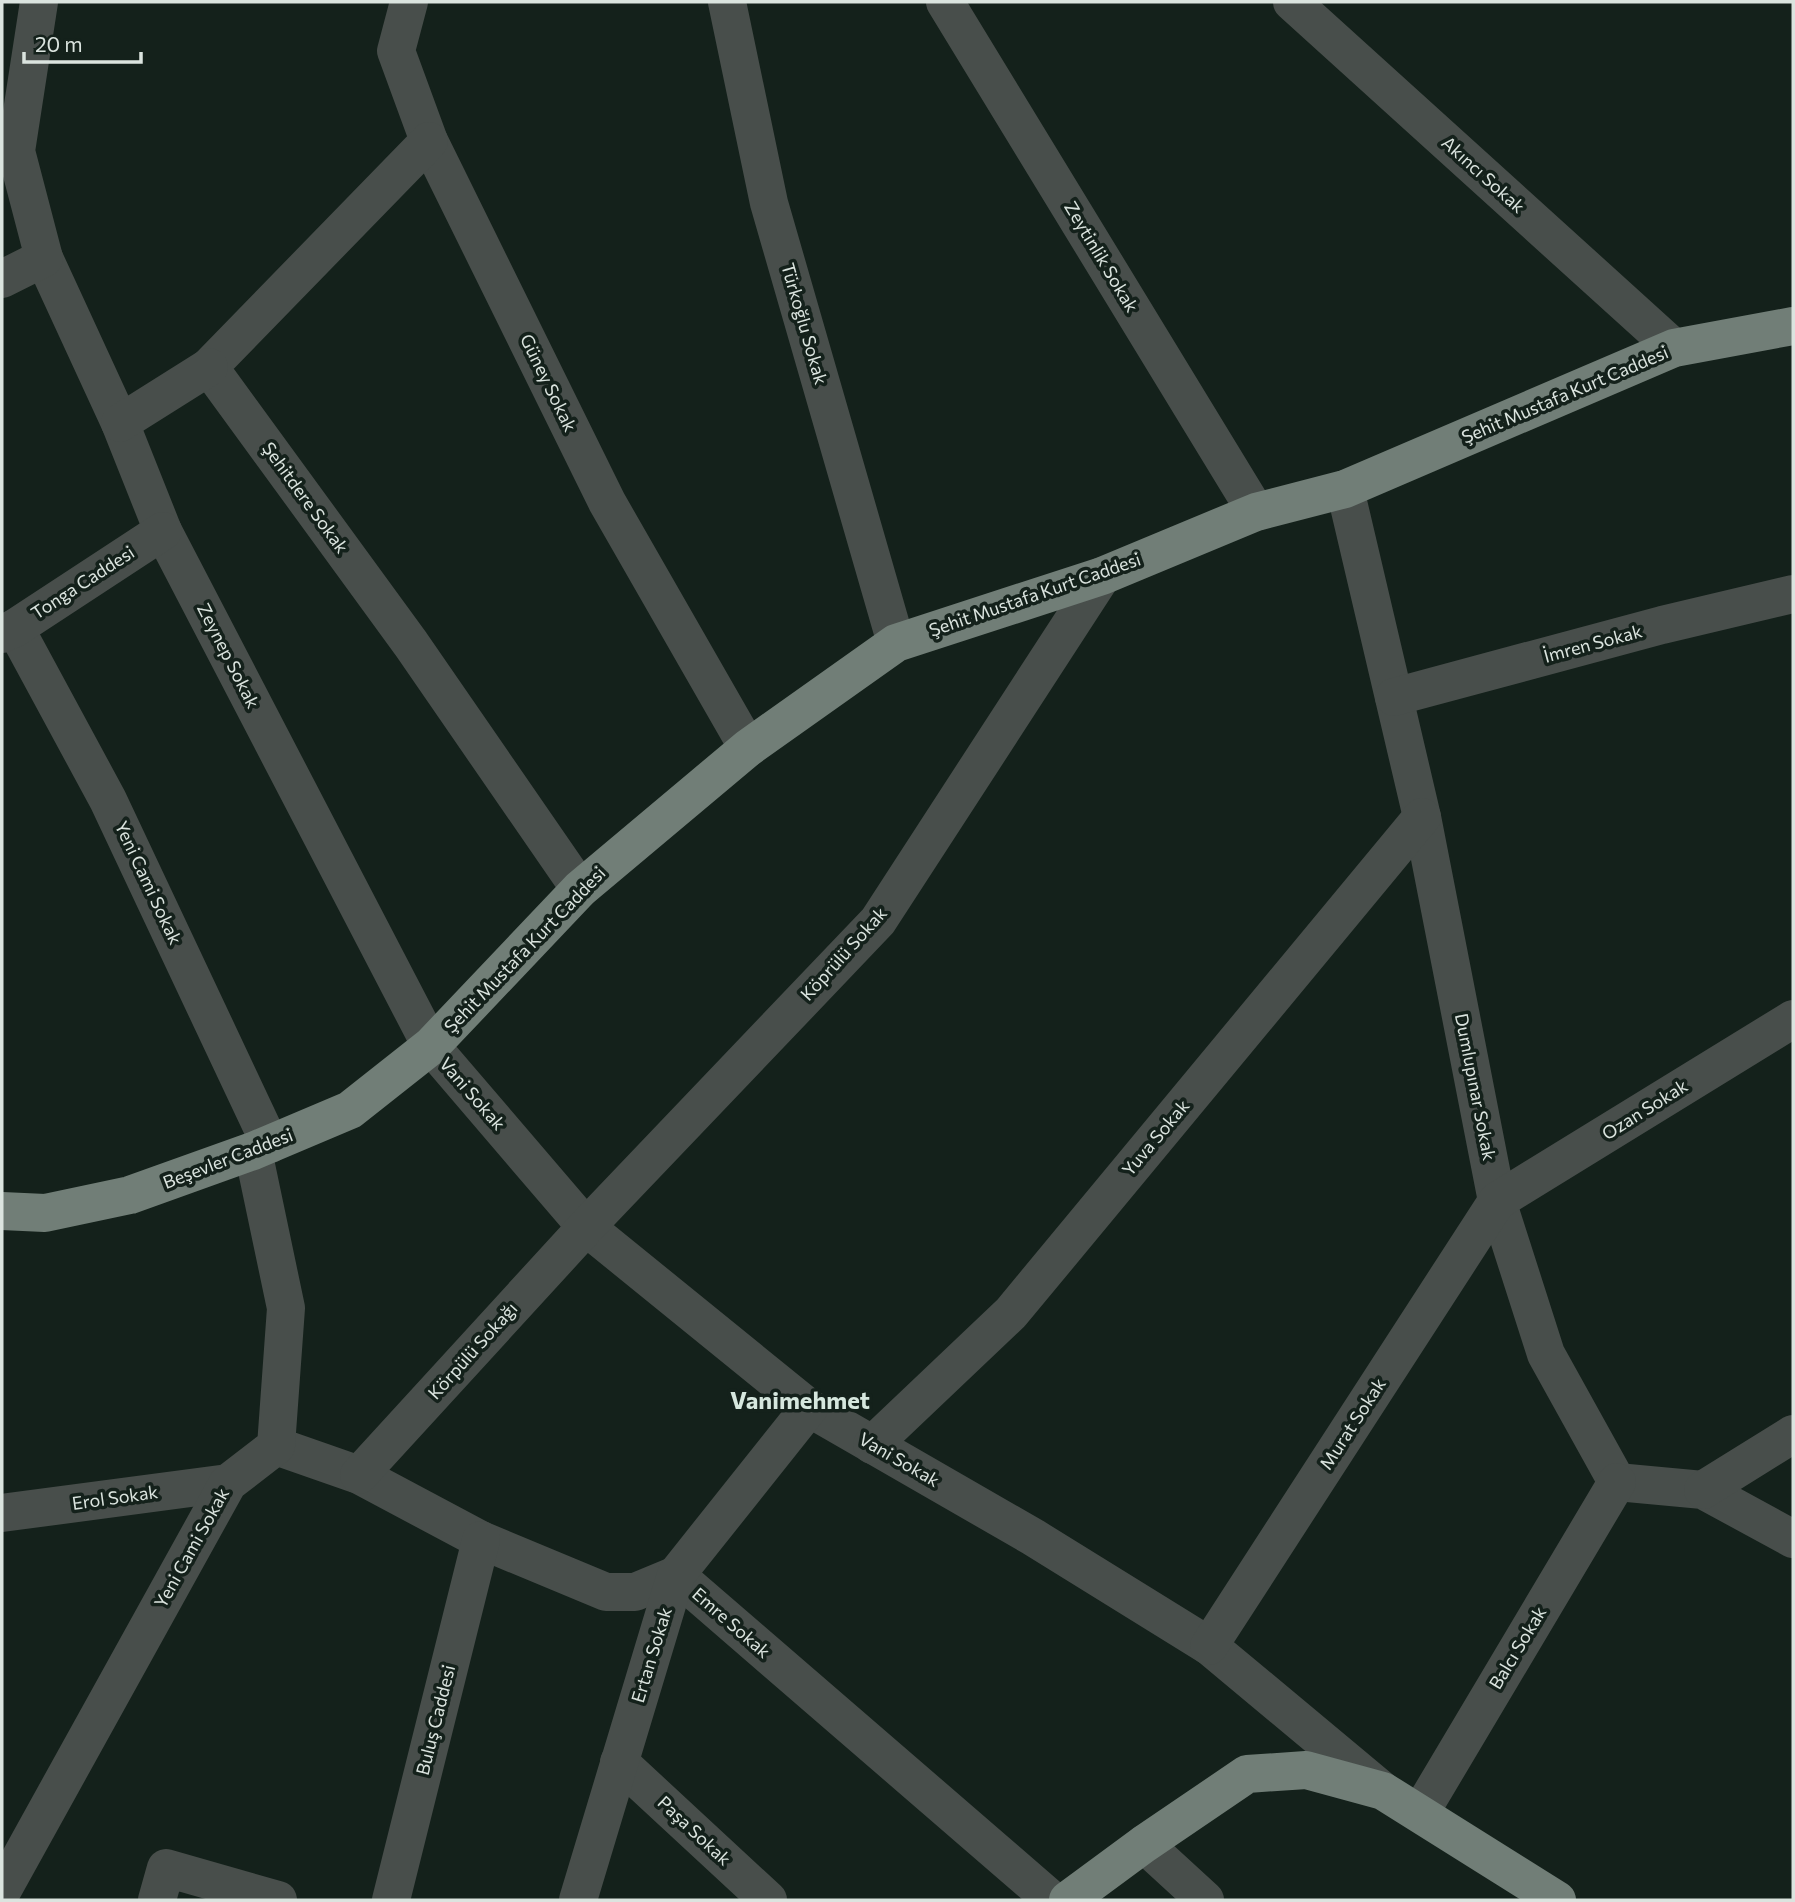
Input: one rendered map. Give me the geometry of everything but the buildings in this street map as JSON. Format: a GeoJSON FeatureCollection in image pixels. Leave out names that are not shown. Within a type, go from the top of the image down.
{"type":"FeatureCollection","features":[{"type":"Feature","properties":{"kind":"main road","name":"Şehit Mustafa Kurt Caddesi"},"geometry":{"type":"LineString","coordinates":[[431,1046],[580,889],[748,747],[895,643],[1102,576],[1256,512],[1345,489],[1674,348],[1793,326]]}},
{"type":"Feature","properties":{"kind":"main road","name":"Beşevler Caddesi"},"geometry":{"type":"LineString","coordinates":[[2,1211],[45,1213],[130,1195],[262,1148],[350,1110],[431,1046]]}},
{"type":"Feature","properties":{"kind":"main road"},"geometry":{"type":"LineString","coordinates":[[1068,1900],[1247,1774],[1306,1770],[1383,1791],[1557,1900]]}},
{"type":"Feature","properties":{"kind":"street","name":"Zeynep Sokak"},"geometry":{"type":"LineString","coordinates":[[39,2],[16,151],[44,258],[120,422],[163,531],[431,1046]]}},
{"type":"Feature","properties":{"kind":"street","name":"Güney Sokak"},"geometry":{"type":"LineString","coordinates":[[409,2],[396,51],[429,141],[607,502],[748,747]]}},
{"type":"Feature","properties":{"kind":"street","name":"Türkoğlu Sokak"},"geometry":{"type":"LineString","coordinates":[[727,2],[769,203],[895,643]]}},
{"type":"Feature","properties":{"kind":"street","name":"Zeytinlik Sokak"},"geometry":{"type":"LineString","coordinates":[[945,2],[1256,512]]}},
{"type":"Feature","properties":{"kind":"street","name":"Akıncı Sokak"},"geometry":{"type":"LineString","coordinates":[[1292,2],[1674,348]]}},
{"type":"Feature","properties":{"kind":"street"},"geometry":{"type":"LineString","coordinates":[[120,422],[209,367],[429,141]]}},
{"type":"Feature","properties":{"kind":"street"},"geometry":{"type":"LineString","coordinates":[[2,279],[44,258]]}},
{"type":"Feature","properties":{"kind":"street","name":"Şehitdere Sokak"},"geometry":{"type":"LineString","coordinates":[[209,367],[411,644],[580,889]]}},
{"type":"Feature","properties":{"kind":"street","name":"Dumlupınar Sokak"},"geometry":{"type":"LineString","coordinates":[[1345,489],[1422,817],[1497,1201],[1546,1354],[1617,1482]]}},
{"type":"Feature","properties":{"kind":"street","name":"Tonga Caddesi"},"geometry":{"type":"LineString","coordinates":[[9,631],[163,531]]}},
{"type":"Feature","properties":{"kind":"street","name":"Köprülü Sokak"},"geometry":{"type":"LineString","coordinates":[[586,1227],[878,921],[1102,576]]}},
{"type":"Feature","properties":{"kind":"street","name":"İmren Sokak"},"geometry":{"type":"LineString","coordinates":[[1394,697],[1662,625],[1793,594]]}},
{"type":"Feature","properties":{"kind":"street","name":"Yeni Cami Sokak"},"geometry":{"type":"LineString","coordinates":[[2,1891],[228,1483],[276,1446],[286,1308],[262,1148],[108,800],[9,631]]}},
{"type":"Feature","properties":{"kind":"street","name":"Yuva Sokak"},"geometry":{"type":"LineString","coordinates":[[872,1445],[1011,1313],[1422,817]]}},
{"type":"Feature","properties":{"kind":"street","name":"Ozan Sokak"},"geometry":{"type":"LineString","coordinates":[[1497,1201],[1793,1019]]}},
{"type":"Feature","properties":{"kind":"street","name":"Vani Sokak"},"geometry":{"type":"LineString","coordinates":[[431,1046],[586,1227],[810,1408],[1033,1537],[1209,1646],[1383,1791]]}},
{"type":"Feature","properties":{"kind":"street","name":"Murat Sokak"},"geometry":{"type":"LineString","coordinates":[[1209,1646],[1497,1201]]}},
{"type":"Feature","properties":{"kind":"street","name":"Körpülü Sokağı"},"geometry":{"type":"LineString","coordinates":[[359,1475],[586,1227]]}},
{"type":"Feature","properties":{"kind":"street","name":"Ertan Sokak"},"geometry":{"type":"LineString","coordinates":[[578,1900],[676,1575],[810,1408]]}},
{"type":"Feature","properties":{"kind":"street"},"geometry":{"type":"LineString","coordinates":[[1703,1490],[1793,1434]]}},
{"type":"Feature","properties":{"kind":"street","name":"Emre Sokak"},"geometry":{"type":"LineString","coordinates":[[276,1446],[359,1475],[481,1540],[606,1592],[635,1592],[676,1575],[1052,1900]]}},
{"type":"Feature","properties":{"kind":"street"},"geometry":{"type":"LineString","coordinates":[[1617,1482],[1703,1490],[1793,1539]]}},
{"type":"Feature","properties":{"kind":"street","name":"Balcı Sokak"},"geometry":{"type":"LineString","coordinates":[[1420,1813],[1617,1482]]}},
{"type":"Feature","properties":{"kind":"street","name":"Erol Sokak"},"geometry":{"type":"LineString","coordinates":[[2,1513],[228,1483]]}},
{"type":"Feature","properties":{"kind":"street","name":"Buluş Caddesi"},"geometry":{"type":"LineString","coordinates":[[391,1900],[481,1540]]}},
{"type":"Feature","properties":{"kind":"street","name":"Paşa Sokak"},"geometry":{"type":"LineString","coordinates":[[619,1762],[768,1900]]}},
{"type":"Feature","properties":{"kind":"street"},"geometry":{"type":"LineString","coordinates":[[1144,1844],[1205,1900]]}},
{"type":"Feature","properties":{"kind":"street"},"geometry":{"type":"LineString","coordinates":[[157,1900],[166,1868],[278,1900]]}},
{"type":"Feature","properties":{"kind":"district","name":"Vanimehmet"},"geometry":{"type":"Point","coordinates":[800,1401]}}]}
